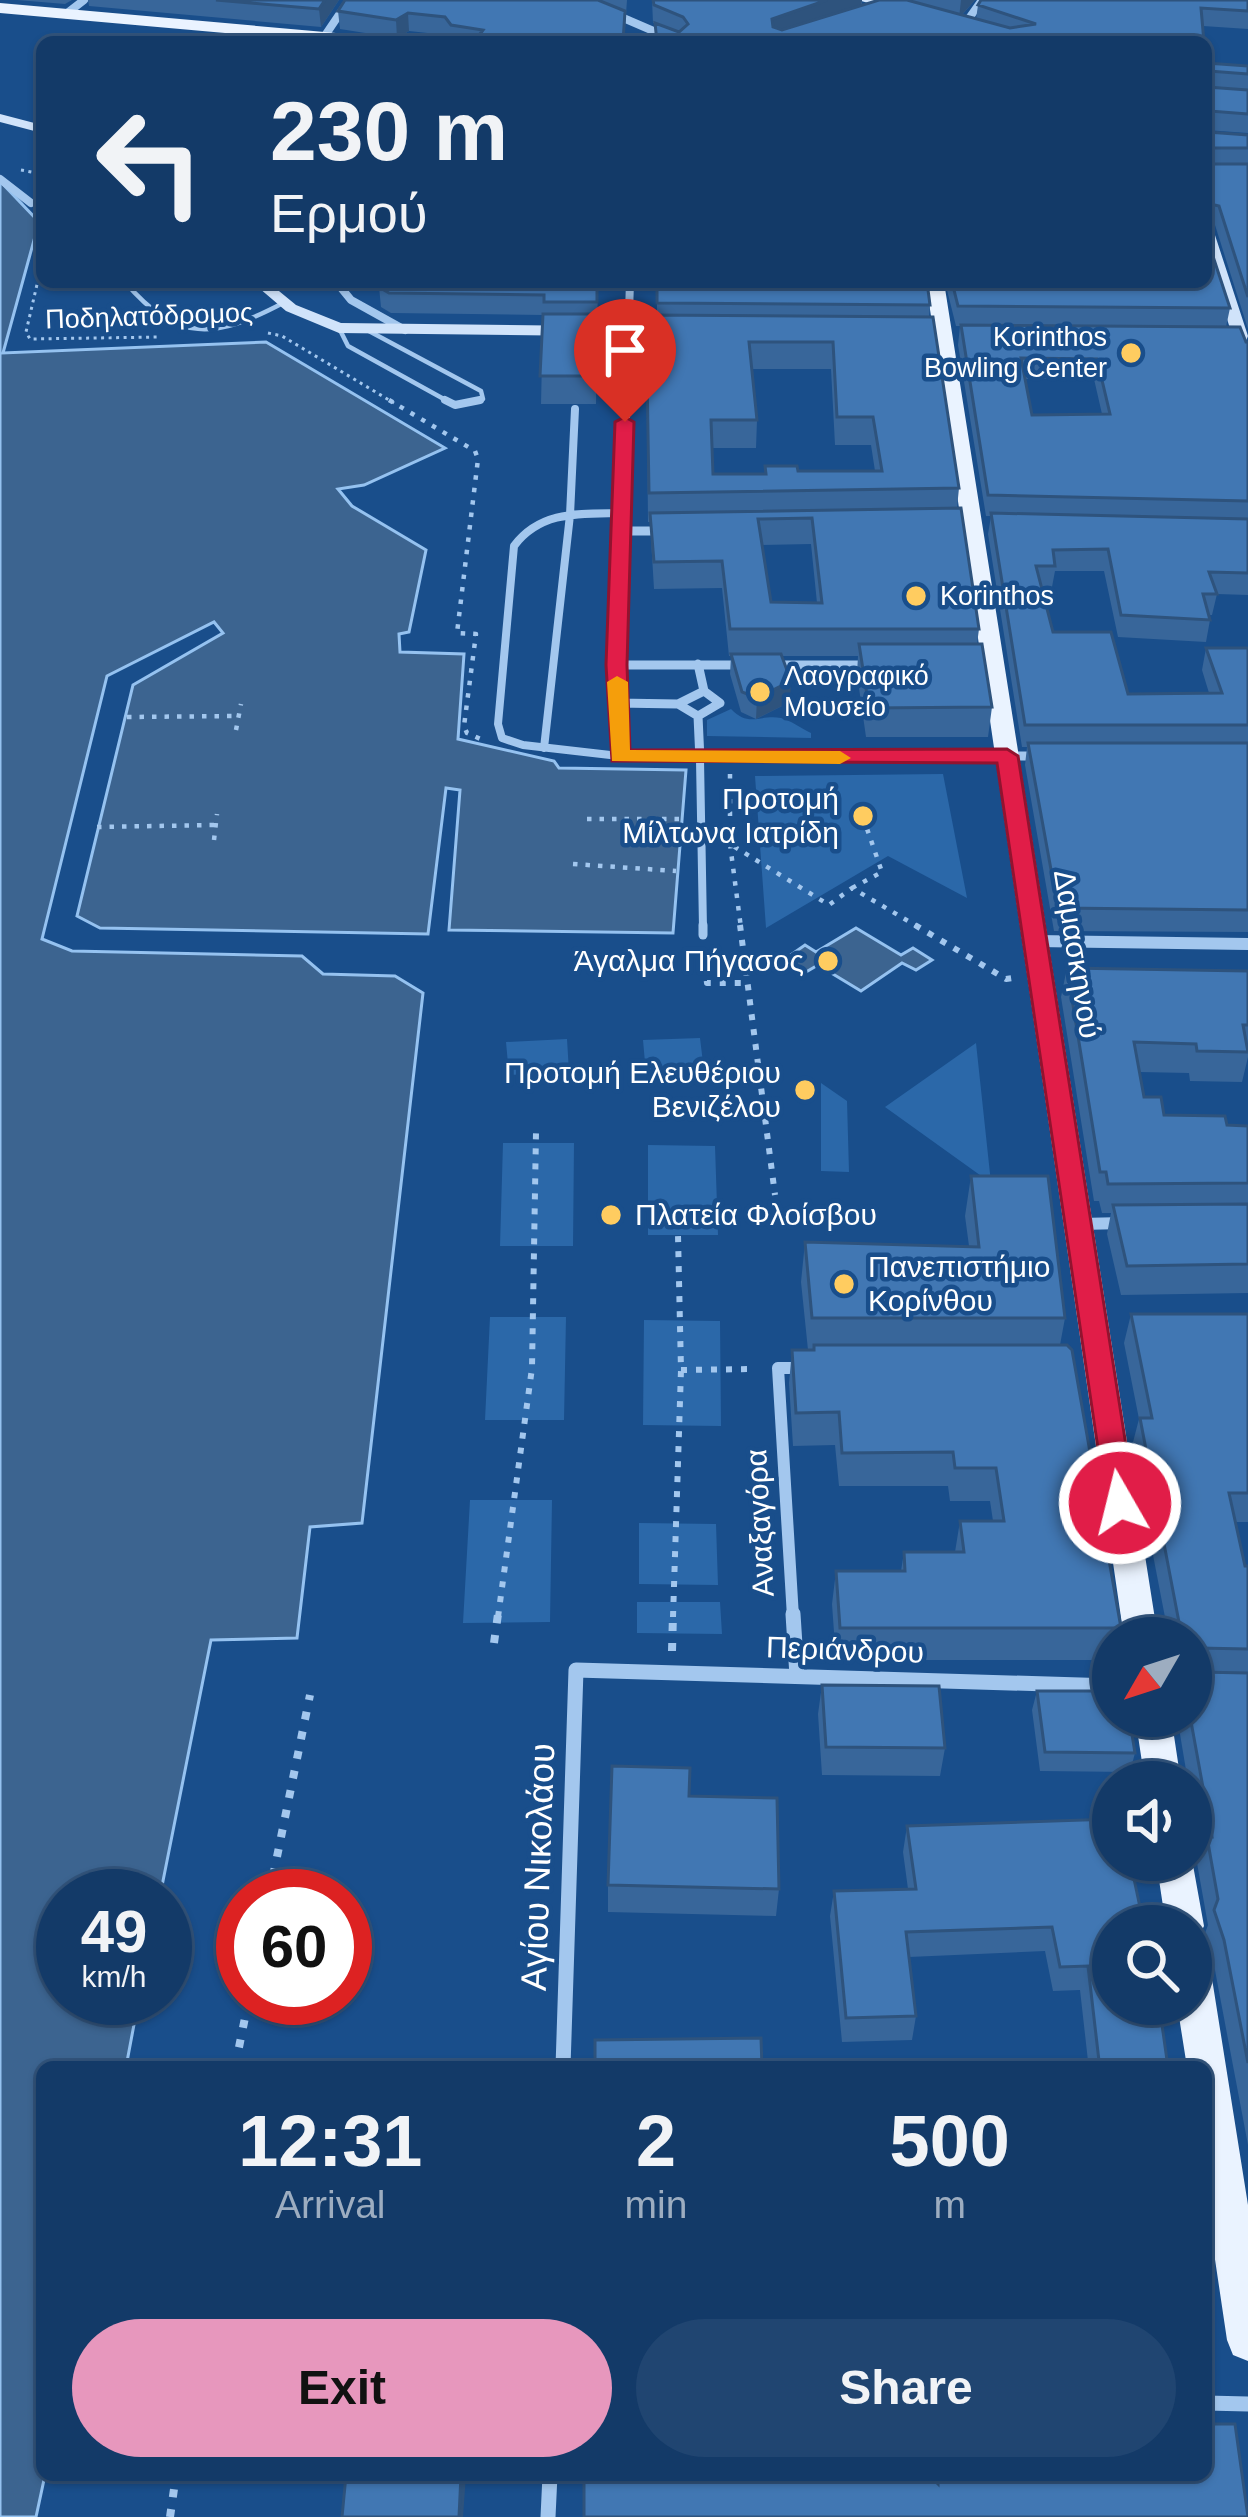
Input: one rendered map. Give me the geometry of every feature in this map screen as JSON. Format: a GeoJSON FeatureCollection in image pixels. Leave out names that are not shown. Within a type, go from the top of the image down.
{"type":"FeatureCollection","features":[{"type":"Feature","properties":{"kind":"main road"},"geometry":{"type":"LineString","coordinates":[[0,8],[313,36]]}},
{"type":"Feature","properties":{"kind":"main road","name":"Δαμασκηνού"},"geometry":{"type":"LineString","coordinates":[[936,288],[974,526],[982,665],[1007,756],[1036,941],[1052,976],[1089,1368],[1137,1617]]}},
{"type":"Feature","properties":{"kind":"main road"},"geometry":{"type":"LineString","coordinates":[[1200,2025],[1205,2061]]}},
{"type":"Feature","properties":{"kind":"main road"},"geometry":{"type":"LineString","coordinates":[[1212,2104],[1248,2340]]}},
{"type":"Feature","properties":{"kind":"street"},"geometry":{"type":"LineString","coordinates":[[66,14],[84,0]]}},
{"type":"Feature","properties":{"kind":"street"},"geometry":{"type":"LineString","coordinates":[[325,36],[349,0]]}},
{"type":"Feature","properties":{"kind":"street"},"geometry":{"type":"LineString","coordinates":[[965,25],[982,0]]}},
{"type":"Feature","properties":{"kind":"street"},"geometry":{"type":"LineString","coordinates":[[865,6],[888,5],[926,15]]}},
{"type":"Feature","properties":{"kind":"street"},"geometry":{"type":"LineString","coordinates":[[606,11],[665,36]]}},
{"type":"Feature","properties":{"kind":"street"},"geometry":{"type":"LineString","coordinates":[[946,20],[988,31]]}},
{"type":"Feature","properties":{"kind":"street"},"geometry":{"type":"LineString","coordinates":[[0,118],[36,127]]}},
{"type":"Feature","properties":{"kind":"street"},"geometry":{"type":"LineString","coordinates":[[0,179],[31,203]]}},
{"type":"Feature","properties":{"kind":"street"},"geometry":{"type":"LineString","coordinates":[[1212,247],[1244,340],[1222,338]]}},
{"type":"Feature","properties":{"kind":"street"},"geometry":{"type":"LineString","coordinates":[[266,288],[316,322],[339,328],[696,333]]}},
{"type":"Feature","properties":{"kind":"street"},"geometry":{"type":"LineString","coordinates":[[342,288],[351,300],[405,330]]}},
{"type":"Feature","properties":{"kind":"street"},"geometry":{"type":"LineString","coordinates":[[630,288],[616,665],[620,756],[700,760],[1051,756]]}},
{"type":"Feature","properties":{"kind":"street"},"geometry":{"type":"LineString","coordinates":[[622,531],[669,530]]}},
{"type":"Feature","properties":{"kind":"street"},"geometry":{"type":"LineString","coordinates":[[698,664],[704,691],[720,704],[698,716]]}},
{"type":"Feature","properties":{"kind":"street"},"geometry":{"type":"LineString","coordinates":[[616,665],[880,665]]}},
{"type":"Feature","properties":{"kind":"street"},"geometry":{"type":"LineString","coordinates":[[618,703],[678,704],[704,691]]}},
{"type":"Feature","properties":{"kind":"street"},"geometry":{"type":"LineString","coordinates":[[678,704],[698,716]]}},
{"type":"Feature","properties":{"kind":"street"},"geometry":{"type":"LineString","coordinates":[[698,716],[700,760]]}},
{"type":"Feature","properties":{"kind":"street"},"geometry":{"type":"LineString","coordinates":[[1036,941],[1248,944]]}},
{"type":"Feature","properties":{"kind":"street"},"geometry":{"type":"LineString","coordinates":[[1078,1224],[1142,1223]]}},
{"type":"Feature","properties":{"kind":"street"},"geometry":{"type":"LineString","coordinates":[[778,1368],[824,1368]]}},
{"type":"Feature","properties":{"kind":"street","name":"Αναξαγόρα"},"geometry":{"type":"LineString","coordinates":[[778,1368],[797,1676]]}},
{"type":"Feature","properties":{"kind":"street","name":"Περιάνδρου"},"geometry":{"type":"LineString","coordinates":[[576,1670],[1092,1685]]}},
{"type":"Feature","properties":{"kind":"street","name":"Αγίου Νικολάου"},"geometry":{"type":"LineString","coordinates":[[563,2061],[576,1670]]}},
{"type":"Feature","properties":{"kind":"street"},"geometry":{"type":"LineString","coordinates":[[1212,2403],[1248,2404]]}},
{"type":"Feature","properties":{"kind":"street"},"geometry":{"type":"LineString","coordinates":[[548,2517],[550,2481]]}},
{"type":"Feature","properties":{"kind":"lane"},"geometry":{"type":"LineString","coordinates":[[131,288],[157,316],[182,326],[226,328],[251,322],[283,303]]}},
{"type":"Feature","properties":{"kind":"lane"},"geometry":{"type":"LineString","coordinates":[[339,328],[348,346],[455,405],[483,399],[481,391],[367,330]]}},
{"type":"Feature","properties":{"kind":"lane"},"geometry":{"type":"LineString","coordinates":[[544,748],[570,515],[575,409]]}},
{"type":"Feature","properties":{"kind":"lane"},"geometry":{"type":"LineString","coordinates":[[620,756],[512,742],[499,731],[514,546],[525,526],[543,518],[622,513]]}},
{"type":"Feature","properties":{"kind":"lane"},"geometry":{"type":"LineString","coordinates":[[700,760],[703,935]]}},
{"type":"Feature","properties":{"kind":"path","name":"Ποδηλατόδρομος"},"geometry":{"type":"LineString","coordinates":[[36,288],[26,332],[30,339],[177,336]]}},
{"type":"Feature","properties":{"kind":"path","name":"Ποδηλατόδρομος"},"geometry":{"type":"LineString","coordinates":[[267,333],[282,336],[475,451],[478,459],[457,633],[476,634]]}},
{"type":"Feature","properties":{"kind":"path"},"geometry":{"type":"LineString","coordinates":[[236,730],[241,704]]}},
{"type":"Feature","properties":{"kind":"path"},"geometry":{"type":"LineString","coordinates":[[127,717],[237,716]]}},
{"type":"Feature","properties":{"kind":"path"},"geometry":{"type":"LineString","coordinates":[[730,759],[730,844],[775,1195]]}},
{"type":"Feature","properties":{"kind":"path"},"geometry":{"type":"LineString","coordinates":[[214,840],[217,814]]}},
{"type":"Feature","properties":{"kind":"path"},"geometry":{"type":"LineString","coordinates":[[587,819],[682,819]]}},
{"type":"Feature","properties":{"kind":"path"},"geometry":{"type":"LineString","coordinates":[[730,844],[829,905],[882,872],[866,823]]}},
{"type":"Feature","properties":{"kind":"path"},"geometry":{"type":"LineString","coordinates":[[97,827],[216,825]]}},
{"type":"Feature","properties":{"kind":"path"},"geometry":{"type":"LineString","coordinates":[[572,864],[676,871]]}},
{"type":"Feature","properties":{"kind":"path"},"geometry":{"type":"LineString","coordinates":[[851,888],[1006,979],[1052,976]]}},
{"type":"Feature","properties":{"kind":"path"},"geometry":{"type":"LineString","coordinates":[[704,957],[707,983],[748,983]]}},
{"type":"Feature","properties":{"kind":"path"},"geometry":{"type":"LineString","coordinates":[[494,1643],[532,1369],[536,1132]]}},
{"type":"Feature","properties":{"kind":"path"},"geometry":{"type":"LineString","coordinates":[[671,1672],[681,1370],[678,1235]]}},
{"type":"Feature","properties":{"kind":"path"},"geometry":{"type":"LineString","coordinates":[[681,1370],[778,1368]]}},
{"type":"Feature","properties":{"kind":"path"},"geometry":{"type":"LineString","coordinates":[[275,1869],[310,1695]]}},
{"type":"Feature","properties":{"kind":"path"},"geometry":{"type":"LineString","coordinates":[[236,2061],[244,2025]]}},
{"type":"Feature","properties":{"kind":"path"},"geometry":{"type":"LineString","coordinates":[[170,2517],[175,2481]]}},
{"type":"Feature","properties":{"kind":"shaded area"},"geometry":{"type":"Polygon","coordinates":[[[0,181],[36,219],[3,353],[266,342],[445,448],[364,485],[338,489],[352,506],[426,550],[409,632],[399,634],[400,652],[464,654],[458,739],[554,761],[559,768],[686,770],[673,933],[449,930],[460,790],[446,788],[428,934],[100,928],[77,916],[133,685],[223,633],[214,622],[107,676],[42,939],[72,951],[302,956],[323,974],[395,976],[423,993],[362,1523],[310,1527],[297,1638],[211,1640],[165,1869],[36,1869],[36,2025],[134,2025],[127,2061],[36,2061],[36,2481],[44,2481],[36,2517],[0,2517],[0,181]]]}},
{"type":"Feature","properties":{"kind":"shaded area"},"geometry":{"type":"Polygon","coordinates":[[[731,709],[749,719],[785,719],[811,733],[811,738],[707,736],[707,720],[731,709]]]}},
{"type":"Feature","properties":{"kind":"shaded area"},"geometry":{"type":"Polygon","coordinates":[[[943,774],[967,898],[888,856],[766,928],[755,776],[943,774]]]}},
{"type":"Feature","properties":{"kind":"shaded area"},"geometry":{"type":"Polygon","coordinates":[[[856,928],[901,955],[913,948],[932,960],[916,970],[902,963],[861,991],[818,965],[806,972],[785,959],[805,945],[816,952],[856,928]]]}},
{"type":"Feature","properties":{"kind":"shaded area"},"geometry":{"type":"Polygon","coordinates":[[[700,1038],[704,1071],[646,1074],[643,1040],[700,1038]]]}},
{"type":"Feature","properties":{"kind":"shaded area"},"geometry":{"type":"Polygon","coordinates":[[[567,1039],[569,1072],[509,1075],[506,1042],[567,1039]]]}},
{"type":"Feature","properties":{"kind":"shaded area"},"geometry":{"type":"Polygon","coordinates":[[[976,1043],[991,1183],[885,1107],[976,1043]]]}},
{"type":"Feature","properties":{"kind":"shaded area"},"geometry":{"type":"Polygon","coordinates":[[[821,1083],[847,1101],[849,1172],[821,1171],[821,1083]]]}},
{"type":"Feature","properties":{"kind":"shaded area"},"geometry":{"type":"Polygon","coordinates":[[[503,1143],[574,1143],[573,1246],[500,1246],[503,1143]]]}},
{"type":"Feature","properties":{"kind":"shaded area"},"geometry":{"type":"Polygon","coordinates":[[[648,1145],[715,1146],[718,1235],[648,1235],[648,1145]]]}},
{"type":"Feature","properties":{"kind":"shaded area"},"geometry":{"type":"Polygon","coordinates":[[[490,1317],[566,1317],[564,1420],[485,1420],[490,1317]]]}},
{"type":"Feature","properties":{"kind":"shaded area"},"geometry":{"type":"Polygon","coordinates":[[[644,1320],[720,1321],[721,1426],[643,1425],[644,1320]]]}},
{"type":"Feature","properties":{"kind":"shaded area"},"geometry":{"type":"Polygon","coordinates":[[[470,1500],[552,1500],[550,1622],[463,1623],[470,1500]]]}},
{"type":"Feature","properties":{"kind":"shaded area"},"geometry":{"type":"Polygon","coordinates":[[[639,1523],[716,1524],[718,1585],[639,1584],[639,1523]]]}},
{"type":"Feature","properties":{"kind":"shaded area"},"geometry":{"type":"Polygon","coordinates":[[[637,1602],[720,1602],[722,1634],[637,1633],[637,1602]]]}},
{"type":"Feature","properties":{"kind":"building"},"geometry":{"type":"Polygon","coordinates":[[[216,0],[325,0],[319,9],[216,0]]]}},
{"type":"Feature","properties":{"kind":"building"},"geometry":{"type":"Polygon","coordinates":[[[345,0],[598,0],[625,11],[623,36],[478,36],[483,30],[451,25],[445,17],[408,13],[396,20],[338,11],[345,0]]]}},
{"type":"Feature","properties":{"kind":"building"},"geometry":{"type":"Polygon","coordinates":[[[653,0],[827,0],[772,19],[773,27],[782,30],[879,0],[907,0],[1010,28],[1036,24],[978,5],[981,0],[1248,0],[1248,11],[1201,8],[1203,36],[656,36],[655,23],[679,32],[688,24],[683,17],[654,5],[653,0]]]}},
{"type":"Feature","properties":{"kind":"building"},"geometry":{"type":"Polygon","coordinates":[[[1212,63],[1248,66],[1248,74],[1212,71],[1212,63]]]}},
{"type":"Feature","properties":{"kind":"building"},"geometry":{"type":"Polygon","coordinates":[[[1212,87],[1248,90],[1248,114],[1212,111],[1212,87]]]}},
{"type":"Feature","properties":{"kind":"building"},"geometry":{"type":"Polygon","coordinates":[[[1212,132],[1248,135],[1248,148],[1212,148],[1212,132]]]}},
{"type":"Feature","properties":{"kind":"building"},"geometry":{"type":"Polygon","coordinates":[[[1212,164],[1248,164],[1248,297],[1219,206],[1212,204],[1212,164]]]}},
{"type":"Feature","properties":{"kind":"building"},"geometry":{"type":"Polygon","coordinates":[[[1212,253],[1230,308],[958,306],[954,288],[1212,288],[1212,253]]]}},
{"type":"Feature","properties":{"kind":"building"},"geometry":{"type":"Polygon","coordinates":[[[381,288],[597,288],[597,302],[544,302],[544,295],[389,293],[381,288]]]}},
{"type":"Feature","properties":{"kind":"building"},"geometry":{"type":"Polygon","coordinates":[[[657,288],[928,288],[930,305],[657,303],[657,288]]]}},
{"type":"Feature","properties":{"kind":"building"},"geometry":{"type":"Polygon","coordinates":[[[543,314],[596,314],[595,376],[540,376],[543,314]]]}},
{"type":"Feature","properties":{"kind":"building"},"geometry":{"type":"Polygon","coordinates":[[[646,315],[933,317],[959,488],[649,493],[646,315]],[[749,342],[757,420],[711,420],[713,474],[766,474],[765,466],[882,471],[873,417],[837,417],[833,342],[749,342]]]}},
{"type":"Feature","properties":{"kind":"building"},"geometry":{"type":"Polygon","coordinates":[[[961,325],[1240,327],[1248,342],[1248,501],[988,495],[961,325]],[[1021,358],[1032,415],[1110,414],[1097,359],[1021,358]]]}},
{"type":"Feature","properties":{"kind":"building"},"geometry":{"type":"Polygon","coordinates":[[[961,508],[979,629],[730,629],[722,561],[654,562],[650,513],[961,508]],[[812,518],[758,519],[771,602],[822,603],[812,518]]]}},
{"type":"Feature","properties":{"kind":"building"},"geometry":{"type":"Polygon","coordinates":[[[991,513],[1248,519],[1248,573],[1209,572],[1217,594],[1203,594],[1210,620],[1121,615],[1108,549],[1053,550],[1055,566],[1036,566],[1053,632],[1111,632],[1128,694],[1222,693],[1206,648],[1248,648],[1248,725],[1025,725],[991,513]]]}},
{"type":"Feature","properties":{"kind":"building"},"geometry":{"type":"Polygon","coordinates":[[[859,644],[982,644],[992,707],[869,708],[859,644]]]}},
{"type":"Feature","properties":{"kind":"building"},"geometry":{"type":"Polygon","coordinates":[[[731,654],[781,654],[791,681],[757,698],[742,692],[731,654]]]}},
{"type":"Feature","properties":{"kind":"building"},"geometry":{"type":"Polygon","coordinates":[[[1028,743],[1248,743],[1248,910],[1058,908],[1028,743]]]}},
{"type":"Feature","properties":{"kind":"building"},"geometry":{"type":"Polygon","coordinates":[[[1067,968],[1248,971],[1248,1025],[1243,1025],[1248,1052],[1134,1042],[1144,1097],[1161,1097],[1164,1115],[1225,1116],[1227,1125],[1248,1126],[1248,1183],[1108,1184],[1106,1172],[1100,1172],[1067,968]]]}},
{"type":"Feature","properties":{"kind":"building"},"geometry":{"type":"Polygon","coordinates":[[[971,1176],[1048,1176],[1065,1318],[812,1318],[805,1242],[979,1247],[971,1176]]]}},
{"type":"Feature","properties":{"kind":"building"},"geometry":{"type":"Polygon","coordinates":[[[1248,1204],[1248,1264],[1127,1266],[1113,1205],[1248,1204]]]}},
{"type":"Feature","properties":{"kind":"building"},"geometry":{"type":"Polygon","coordinates":[[[1131,1314],[1248,1314],[1248,1493],[1229,1493],[1248,1566],[1248,1649],[1212,1648],[1212,1617],[1178,1617],[1140,1418],[1152,1418],[1131,1314]]]}},
{"type":"Feature","properties":{"kind":"building"},"geometry":{"type":"Polygon","coordinates":[[[814,1345],[1067,1345],[1072,1350],[1119,1617],[1092,1617],[1092,1628],[840,1628],[836,1571],[905,1571],[904,1552],[964,1552],[960,1521],[1004,1521],[996,1468],[955,1468],[953,1452],[842,1453],[839,1412],[796,1413],[792,1350],[814,1350],[814,1345]]]}},
{"type":"Feature","properties":{"kind":"building"},"geometry":{"type":"Polygon","coordinates":[[[1212,1672],[1248,1673],[1248,2063],[1214,1910],[1218,1899],[1212,1865],[1212,1761],[1198,1761],[1194,1737],[1212,1737],[1212,1672]]]}},
{"type":"Feature","properties":{"kind":"building"},"geometry":{"type":"Polygon","coordinates":[[[822,1685],[939,1686],[945,1748],[826,1747],[822,1685]]]}},
{"type":"Feature","properties":{"kind":"building"},"geometry":{"type":"Polygon","coordinates":[[[1037,1691],[1092,1691],[1092,1737],[1132,1737],[1135,1753],[1045,1752],[1037,1691]]]}},
{"type":"Feature","properties":{"kind":"building"},"geometry":{"type":"Polygon","coordinates":[[[612,1766],[690,1768],[689,1796],[777,1798],[779,1889],[608,1885],[612,1766]]]}},
{"type":"Feature","properties":{"kind":"building"},"geometry":{"type":"Polygon","coordinates":[[[1092,1820],[1092,1881],[1134,1881],[1140,1905],[1092,1905],[1092,2001],[1088,1966],[1060,1967],[1052,1927],[906,1932],[916,2016],[846,2018],[834,1891],[916,1889],[907,1826],[1092,1820]]]}},
{"type":"Feature","properties":{"kind":"building"},"geometry":{"type":"Polygon","coordinates":[[[1095,2025],[1162,2025],[1167,2061],[1099,2061],[1095,2025]]]}},
{"type":"Feature","properties":{"kind":"building"},"geometry":{"type":"Polygon","coordinates":[[[761,2038],[762,2061],[595,2061],[595,2040],[761,2038]]]}},
{"type":"Feature","properties":{"kind":"building"},"geometry":{"type":"Polygon","coordinates":[[[1212,2424],[1235,2424],[1248,2517],[584,2517],[584,2481],[1212,2481],[1212,2424]]]}},
{"type":"Feature","properties":{"kind":"building"},"geometry":{"type":"Polygon","coordinates":[[[345,2481],[461,2481],[459,2517],[342,2517],[345,2481]]]}},
{"type":"Feature","properties":{"kind":"slow traffic"},"geometry":{"type":"LineString","coordinates":[[617,682],[620,756],[840,758]]}},
{"type":"Feature","properties":{"kind":"place","name":"Korinthos Bowling Center"},"geometry":{"type":"Point","coordinates":[1131,353]}},
{"type":"Feature","properties":{"kind":"place","name":"Korinthos"},"geometry":{"type":"Point","coordinates":[916,596]}},
{"type":"Feature","properties":{"kind":"place","name":"Λαογραφικό Μουσείο"},"geometry":{"type":"Point","coordinates":[760,692]}},
{"type":"Feature","properties":{"kind":"place","name":"Προτομή Μίλτωνα Ιατρίδη"},"geometry":{"type":"Point","coordinates":[863,816]}},
{"type":"Feature","properties":{"kind":"place","name":"Άγαλμα Πήγασος"},"geometry":{"type":"Point","coordinates":[828,961]}},
{"type":"Feature","properties":{"kind":"place","name":"Προτομή Ελευθέριου Βενιζέλου"},"geometry":{"type":"Point","coordinates":[805,1090]}},
{"type":"Feature","properties":{"kind":"place","name":"Πλατεία Φλοίσβου"},"geometry":{"type":"Point","coordinates":[611,1215]}},
{"type":"Feature","properties":{"kind":"place","name":"Πανεπιστήμιο Κορίνθου"},"geometry":{"type":"Point","coordinates":[844,1284]}},
{"type":"Feature","properties":{"kind":"route"},"geometry":{"type":"LineString","coordinates":[[625,422],[616,665],[620,756],[700,760],[1007,756],[1120,1503]]}}]}
